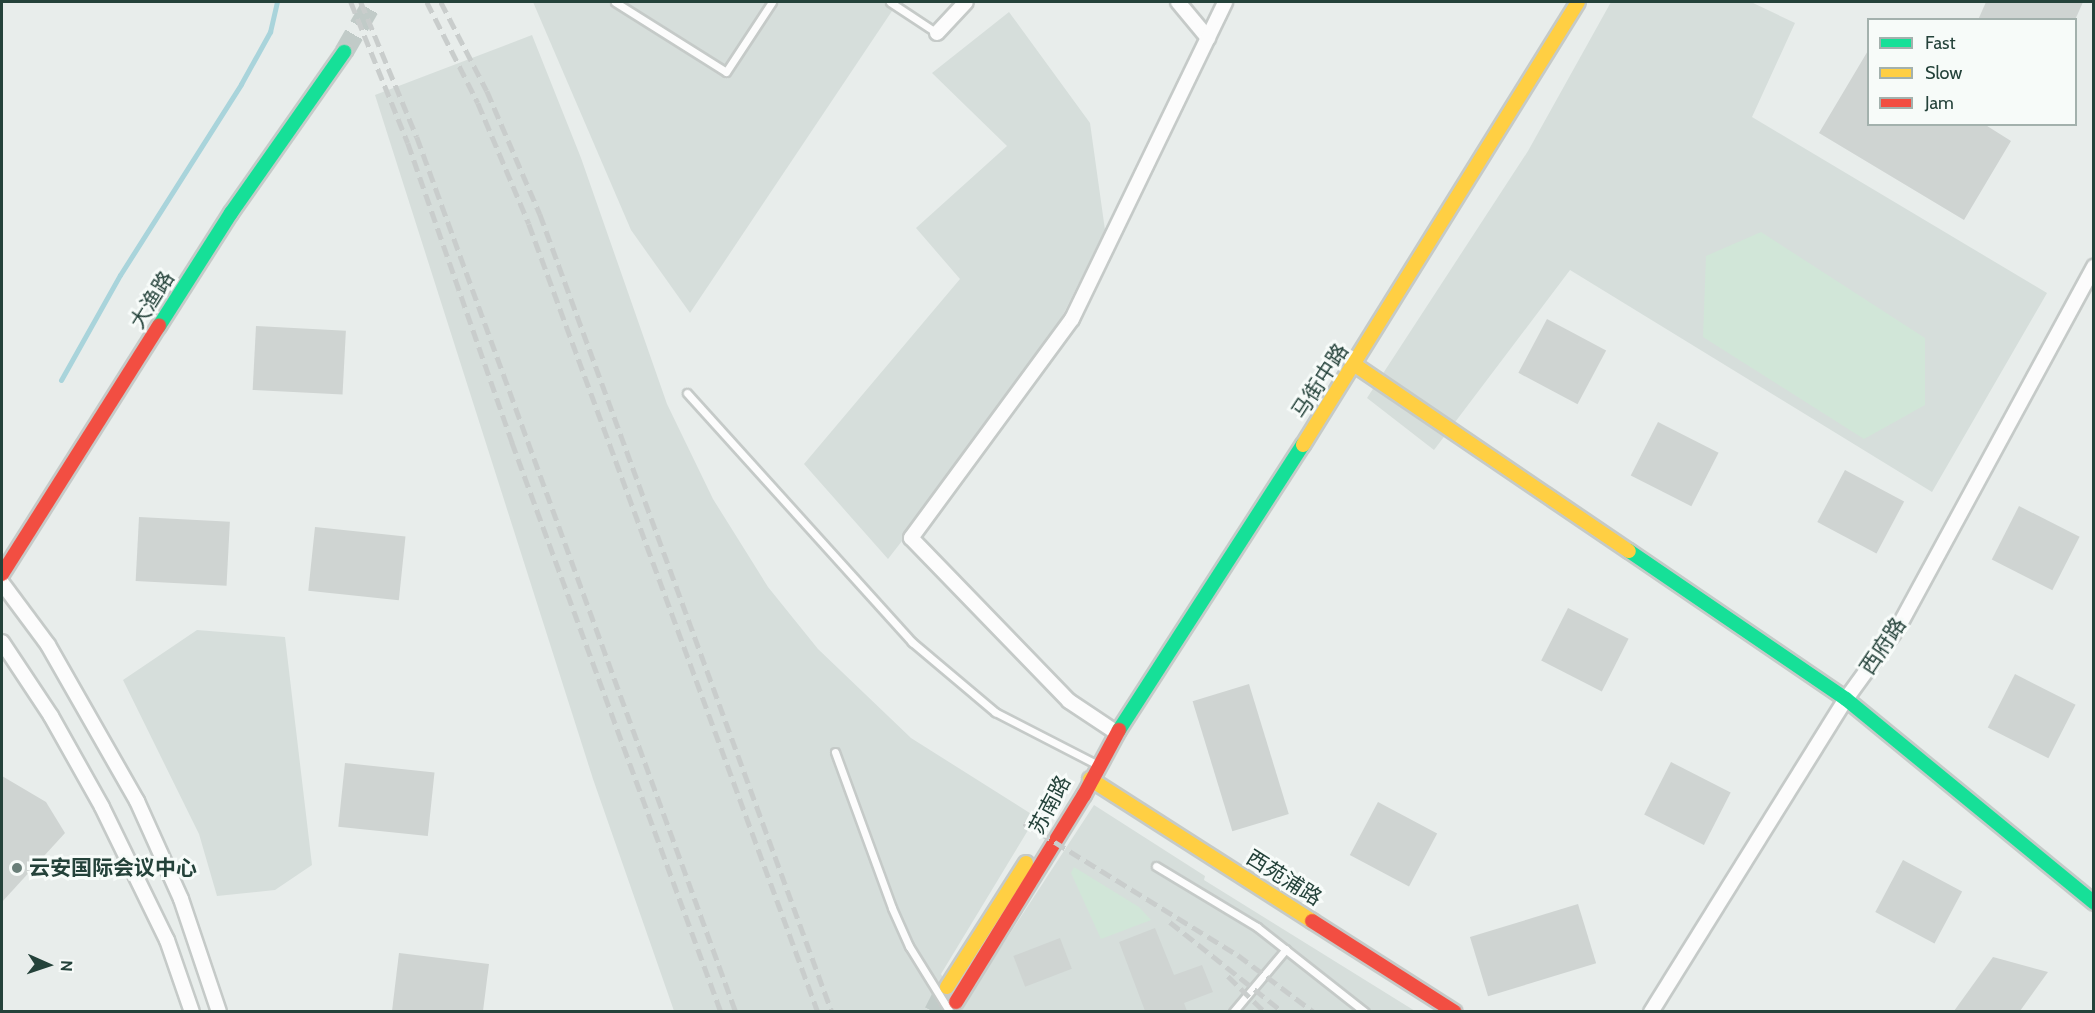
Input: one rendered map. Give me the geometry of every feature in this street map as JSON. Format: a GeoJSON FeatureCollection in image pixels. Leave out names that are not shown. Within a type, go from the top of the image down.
{"type":"FeatureCollection","features":[{"type":"Feature","properties":{"kind":"street"},"geometry":{"type":"LineString","coordinates":[[937,33],[966,2]]}},
{"type":"Feature","properties":{"kind":"street"},"geometry":{"type":"LineString","coordinates":[[1178,2],[1208,38]]}},
{"type":"Feature","properties":{"kind":"street"},"geometry":{"type":"LineString","coordinates":[[1117,733],[1069,701],[912,538],[1072,319],[1225,2]]}},
{"type":"Feature","properties":{"kind":"street","name":"马街中路"},"geometry":{"type":"LineString","coordinates":[[1090,779],[1117,733],[1355,365],[1578,2]]}},
{"type":"Feature","properties":{"kind":"street","name":"大渔路"},"geometry":{"type":"LineString","coordinates":[[2,574],[231,213],[344,52]]}},
{"type":"Feature","properties":{"kind":"street","name":"西府路"},"geometry":{"type":"LineString","coordinates":[[1651,1011],[1846,699],[1899,626],[2094,267]]}},
{"type":"Feature","properties":{"kind":"street"},"geometry":{"type":"LineString","coordinates":[[1355,365],[1846,699],[2094,903]]}},
{"type":"Feature","properties":{"kind":"street"},"geometry":{"type":"LineString","coordinates":[[2,583],[48,645],[137,801],[181,899],[219,1011]]}},
{"type":"Feature","properties":{"kind":"street"},"geometry":{"type":"LineString","coordinates":[[2,642],[51,716],[102,807],[167,939],[192,1011]]}},
{"type":"Feature","properties":{"kind":"street","name":"苏南路"},"geometry":{"type":"LineString","coordinates":[[953,1006],[1090,779]]}},
{"type":"Feature","properties":{"kind":"street","name":"苏南路"},"geometry":{"type":"LineString","coordinates":[[947,987],[1073,789],[1090,779]]}},
{"type":"Feature","properties":{"kind":"street","name":"西苑浦路"},"geometry":{"type":"LineString","coordinates":[[1090,779],[1455,1011]]}},
{"type":"Feature","properties":{"kind":"lane"},"geometry":{"type":"LineString","coordinates":[[615,2],[726,72],[772,2]]}},
{"type":"Feature","properties":{"kind":"lane"},"geometry":{"type":"LineString","coordinates":[[890,2],[937,33]]}},
{"type":"Feature","properties":{"kind":"lane"},"geometry":{"type":"LineString","coordinates":[[687,393],[912,642],[995,712],[1098,765]]}},
{"type":"Feature","properties":{"kind":"lane"},"geometry":{"type":"LineString","coordinates":[[835,752],[892,908],[909,946],[953,1006]]}},
{"type":"Feature","properties":{"kind":"lane"},"geometry":{"type":"LineString","coordinates":[[1156,866],[1286,949],[1365,1011]]}},
{"type":"Feature","properties":{"kind":"lane"},"geometry":{"type":"LineString","coordinates":[[1233,1011],[1286,949]]}},
{"type":"Feature","properties":{"kind":"shaded area"},"geometry":{"type":"Polygon","coordinates":[[[533,2],[898,2],[690,313],[631,230],[533,2]]]}},
{"type":"Feature","properties":{"kind":"shaded area"},"geometry":{"type":"Polygon","coordinates":[[[1611,2],[1751,2],[1795,23],[1752,117],[2047,293],[1932,492],[1570,270],[1434,450],[1367,398],[1528,151],[1611,2]]]}},
{"type":"Feature","properties":{"kind":"shaded area"},"geometry":{"type":"Polygon","coordinates":[[[1009,12],[1090,123],[1105,230],[1059,323],[995,421],[888,559],[804,464],[960,279],[916,228],[1007,146],[932,73],[1009,12]]]}},
{"type":"Feature","properties":{"kind":"shaded area"},"geometry":{"type":"Polygon","coordinates":[[[532,35],[581,158],[667,404],[713,499],[768,587],[818,649],[911,738],[1036,817],[941,974],[960,1010],[1094,805],[1205,876],[1204,880],[1415,1011],[674,1011],[593,779],[375,95],[532,35]]]}},
{"type":"Feature","properties":{"kind":"shaded area"},"geometry":{"type":"Polygon","coordinates":[[[197,630],[285,637],[312,865],[275,890],[217,896],[199,834],[123,680],[197,630]]]}},
{"type":"Feature","properties":{"kind":"green space"},"geometry":{"type":"Polygon","coordinates":[[[1761,232],[1925,338],[1925,405],[1864,439],[1703,337],[1706,256],[1761,232]]]}},
{"type":"Feature","properties":{"kind":"green space"},"geometry":{"type":"Polygon","coordinates":[[[1074,867],[1139,907],[1151,920],[1101,939],[1071,873],[1074,867]]]}},
{"type":"Feature","properties":{"kind":"building"},"geometry":{"type":"Polygon","coordinates":[[[1986,2],[2083,2],[2076,18],[1979,18],[1986,2]]]}},
{"type":"Feature","properties":{"kind":"building"},"geometry":{"type":"Polygon","coordinates":[[[1867,52],[1867,126],[1987,126],[2011,141],[1964,220],[1819,133],[1867,52]]]}},
{"type":"Feature","properties":{"kind":"building"},"geometry":{"type":"Polygon","coordinates":[[[1547,319],[1606,350],[1578,404],[1518,373],[1547,319]]]}},
{"type":"Feature","properties":{"kind":"building"},"geometry":{"type":"Polygon","coordinates":[[[256,326],[346,331],[343,395],[253,390],[256,326]]]}},
{"type":"Feature","properties":{"kind":"building"},"geometry":{"type":"Polygon","coordinates":[[[1658,422],[1719,453],[1691,506],[1631,475],[1658,422]]]}},
{"type":"Feature","properties":{"kind":"building"},"geometry":{"type":"Polygon","coordinates":[[[1845,470],[1904,501],[1876,554],[1817,522],[1845,470]]]}},
{"type":"Feature","properties":{"kind":"building"},"geometry":{"type":"Polygon","coordinates":[[[2019,506],[2080,537],[2052,590],[1992,559],[2019,506]]]}},
{"type":"Feature","properties":{"kind":"building"},"geometry":{"type":"Polygon","coordinates":[[[139,517],[230,522],[227,586],[136,581],[139,517]]]}},
{"type":"Feature","properties":{"kind":"building"},"geometry":{"type":"Polygon","coordinates":[[[315,527],[406,537],[399,600],[308,591],[315,527]]]}},
{"type":"Feature","properties":{"kind":"building"},"geometry":{"type":"Polygon","coordinates":[[[1568,608],[1629,639],[1602,691],[1541,661],[1568,608]]]}},
{"type":"Feature","properties":{"kind":"building"},"geometry":{"type":"Polygon","coordinates":[[[2015,674],[2076,705],[2048,758],[1988,727],[2015,674]]]}},
{"type":"Feature","properties":{"kind":"building"},"geometry":{"type":"Polygon","coordinates":[[[1249,684],[1289,814],[1232,831],[1193,701],[1249,684]]]}},
{"type":"Feature","properties":{"kind":"building"},"geometry":{"type":"Polygon","coordinates":[[[1671,762],[1731,792],[1704,845],[1644,815],[1671,762]]]}},
{"type":"Feature","properties":{"kind":"building"},"geometry":{"type":"Polygon","coordinates":[[[345,763],[435,772],[428,836],[338,827],[345,763]]]}},
{"type":"Feature","properties":{"kind":"building","name":"云安国际会议中心"},"geometry":{"type":"Polygon","coordinates":[[[2,776],[46,802],[65,833],[2,902],[2,776]]]}},
{"type":"Feature","properties":{"kind":"building"},"geometry":{"type":"Polygon","coordinates":[[[1378,802],[1437,833],[1409,886],[1350,855],[1378,802]]]}},
{"type":"Feature","properties":{"kind":"building"},"geometry":{"type":"Polygon","coordinates":[[[1903,860],[1962,891],[1934,944],[1875,912],[1903,860]]]}},
{"type":"Feature","properties":{"kind":"building"},"geometry":{"type":"Polygon","coordinates":[[[1578,904],[1596,963],[1488,996],[1470,937],[1578,904]]]}},
{"type":"Feature","properties":{"kind":"building"},"geometry":{"type":"Polygon","coordinates":[[[1155,928],[1174,975],[1202,965],[1213,992],[1184,1003],[1187,1011],[1145,1011],[1119,942],[1155,928]]]}},
{"type":"Feature","properties":{"kind":"building"},"geometry":{"type":"Polygon","coordinates":[[[1060,938],[1072,969],[1025,987],[1013,956],[1060,938]]]}},
{"type":"Feature","properties":{"kind":"building"},"geometry":{"type":"Polygon","coordinates":[[[399,953],[489,964],[483,1011],[392,1011],[399,953]]]}},
{"type":"Feature","properties":{"kind":"building"},"geometry":{"type":"Polygon","coordinates":[[[1993,957],[2048,972],[2020,1011],[1954,1011],[1993,957]]]}},
{"type":"Feature","properties":{"kind":"waterway"},"geometry":{"type":"LineString","coordinates":[[61,380],[120,275],[241,84],[270,32],[277,2]]}},
{"type":"Feature","properties":{"kind":"tunnel"},"geometry":{"type":"LineString","coordinates":[[344,52],[373,2]]}},
{"type":"Feature","properties":{"kind":"tunnel"},"geometry":{"type":"LineString","coordinates":[[934,1012],[947,987]]}},
{"type":"Feature","properties":{"kind":"railway"},"geometry":{"type":"LineString","coordinates":[[351,2],[408,143],[512,442],[721,1012]]}},
{"type":"Feature","properties":{"kind":"railway"},"geometry":{"type":"LineString","coordinates":[[361,2],[417,137],[736,1012]]}},
{"type":"Feature","properties":{"kind":"railway"},"geometry":{"type":"LineString","coordinates":[[427,2],[478,103],[529,224],[818,1012]]}},
{"type":"Feature","properties":{"kind":"railway"},"geometry":{"type":"LineString","coordinates":[[441,2],[487,91],[540,214],[832,1012]]}},
{"type":"Feature","properties":{"kind":"railway"},"geometry":{"type":"LineString","coordinates":[[1024,823],[1238,955],[1314,1012]]}},
{"type":"Feature","properties":{"kind":"railway"},"geometry":{"type":"LineString","coordinates":[[1170,922],[1283,1012]]}},
{"type":"Feature","properties":{"kind":"railway"},"geometry":{"type":"LineString","coordinates":[[1228,976],[1265,1012]]}},
{"type":"Feature","properties":{"kind":"traffic: fast"},"geometry":{"type":"LineString","coordinates":[[159,326],[231,213],[344,52]]}},
{"type":"Feature","properties":{"kind":"traffic: fast"},"geometry":{"type":"LineString","coordinates":[[1119,730],[1303,445]]}},
{"type":"Feature","properties":{"kind":"traffic: fast"},"geometry":{"type":"LineString","coordinates":[[1629,551],[1846,699],[2094,903]]}},
{"type":"Feature","properties":{"kind":"traffic: slow"},"geometry":{"type":"LineString","coordinates":[[1303,445],[1578,2]]}},
{"type":"Feature","properties":{"kind":"traffic: slow"},"geometry":{"type":"LineString","coordinates":[[1355,365],[1629,551]]}},
{"type":"Feature","properties":{"kind":"traffic: slow"},"geometry":{"type":"LineString","coordinates":[[1090,779],[1312,921]]}},
{"type":"Feature","properties":{"kind":"traffic: slow"},"geometry":{"type":"LineString","coordinates":[[947,987],[1026,863]]}},
{"type":"Feature","properties":{"kind":"traffic: jam"},"geometry":{"type":"LineString","coordinates":[[2,574],[159,326]]}},
{"type":"Feature","properties":{"kind":"traffic: jam"},"geometry":{"type":"LineString","coordinates":[[956,1002],[1084,795],[1119,730]]}},
{"type":"Feature","properties":{"kind":"traffic: jam"},"geometry":{"type":"LineString","coordinates":[[1312,921],[1455,1012]]}},
{"type":"Feature","properties":{"kind":"place","name":"云安国际会议中心"},"geometry":{"type":"Point","coordinates":[17,868]}}]}
